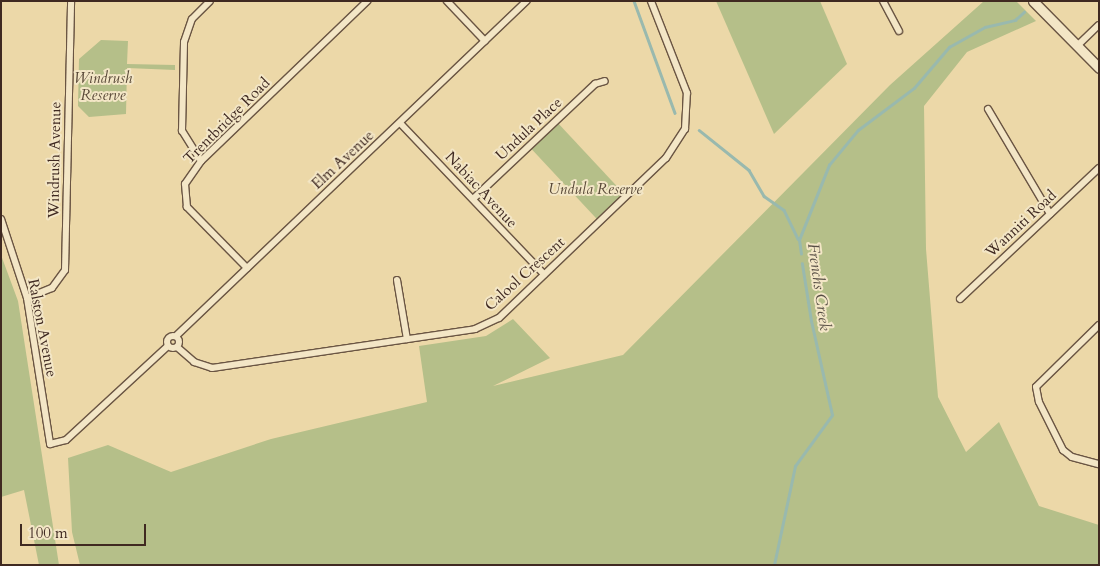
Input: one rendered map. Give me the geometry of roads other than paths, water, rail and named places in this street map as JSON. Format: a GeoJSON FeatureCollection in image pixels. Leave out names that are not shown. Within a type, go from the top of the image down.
{"type":"FeatureCollection","features":[{"type":"Feature","properties":{"kind":"street","name":"Windrush Avenue"},"geometry":{"type":"LineString","coordinates":[[27,298],[52,288],[65,270],[71,1]]}},
{"type":"Feature","properties":{"kind":"street"},"geometry":{"type":"LineString","coordinates":[[201,161],[182,131],[184,42],[192,19],[210,1]]}},
{"type":"Feature","properties":{"kind":"street","name":"Trentbridge Road"},"geometry":{"type":"LineString","coordinates":[[247,268],[187,207],[185,184],[201,161],[367,1]]}},
{"type":"Feature","properties":{"kind":"street"},"geometry":{"type":"LineString","coordinates":[[447,1],[485,41]]}},
{"type":"Feature","properties":{"kind":"street","name":"Elm Avenue"},"geometry":{"type":"LineString","coordinates":[[168,346],[168,337],[176,336],[527,1]]}},
{"type":"Feature","properties":{"kind":"street","name":"Calool Crescent"},"geometry":{"type":"LineString","coordinates":[[177,347],[194,362],[212,368],[475,329],[499,318],[666,158],[685,129],[687,93],[651,1]]}},
{"type":"Feature","properties":{"kind":"street"},"geometry":{"type":"LineString","coordinates":[[883,1],[899,31]]}},
{"type":"Feature","properties":{"kind":"street"},"geometry":{"type":"LineString","coordinates":[[1033,1],[1099,68]]}},
{"type":"Feature","properties":{"kind":"street"},"geometry":{"type":"LineString","coordinates":[[1077,46],[1099,24]]}},
{"type":"Feature","properties":{"kind":"street","name":"Undula Place"},"geometry":{"type":"LineString","coordinates":[[473,199],[595,84],[605,81]]}},
{"type":"Feature","properties":{"kind":"street"},"geometry":{"type":"LineString","coordinates":[[988,109],[1050,214]]}},
{"type":"Feature","properties":{"kind":"street","name":"Nabiac Avenue"},"geometry":{"type":"LineString","coordinates":[[400,123],[544,274]]}},
{"type":"Feature","properties":{"kind":"street","name":"Wanniti Road"},"geometry":{"type":"LineString","coordinates":[[960,299],[1099,168]]}},
{"type":"Feature","properties":{"kind":"street","name":"Ralston Avenue"},"geometry":{"type":"LineString","coordinates":[[1,219],[27,298],[50,444],[66,440],[168,346]]}},
{"type":"Feature","properties":{"kind":"street"},"geometry":{"type":"LineString","coordinates":[[397,280],[407,339]]}},
{"type":"Feature","properties":{"kind":"street"},"geometry":{"type":"LineString","coordinates":[[1099,325],[1036,387],[1039,402],[1063,450],[1072,457],[1099,464]]}},
{"type":"Feature","properties":{"kind":"street"},"geometry":{"type":"LineString","coordinates":[[168,346],[177,347],[176,336]]}},
{"type":"Feature","properties":{"kind":"waterway"},"geometry":{"type":"LineString","coordinates":[[634,1],[675,113]]}},
{"type":"Feature","properties":{"kind":"waterway","name":"Frenchs Creek"},"geometry":{"type":"LineString","coordinates":[[801,254],[799,240],[829,165],[858,130],[914,88],[949,47],[985,27],[1015,20],[1024,12]]}},
{"type":"Feature","properties":{"kind":"waterway"},"geometry":{"type":"LineString","coordinates":[[699,130],[749,170],[764,196],[784,210],[798,239]]}},
{"type":"Feature","properties":{"kind":"waterway","name":"Frenchs Creek"},"geometry":{"type":"LineString","coordinates":[[774,565],[795,466],[832,415],[811,321],[802,264]]}},
{"type":"Feature","properties":{"kind":"park label","name":"Windrush Reserve"},"geometry":{"type":"Point","coordinates":[103,86]}},
{"type":"Feature","properties":{"kind":"park label","name":"Undula Reserve"},"geometry":{"type":"Point","coordinates":[595,190]}}]}
